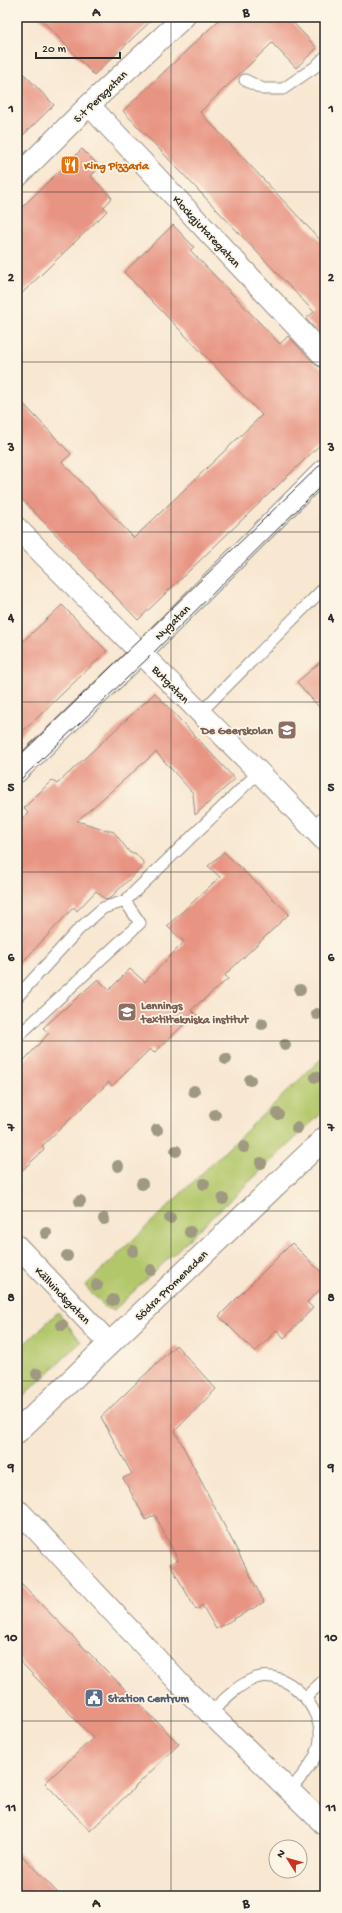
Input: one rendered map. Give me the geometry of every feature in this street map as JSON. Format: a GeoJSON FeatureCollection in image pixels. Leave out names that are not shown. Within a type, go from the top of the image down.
{"type":"FeatureCollection","features":[{"type":"Feature","properties":{"kind":"main road","name":"Södra Promenaden"},"geometry":{"type":"LineString","coordinates":[[17,1432],[325,1138]]}},
{"type":"Feature","properties":{"kind":"street","name":"S:t Persgatan"},"geometry":{"type":"LineString","coordinates":[[17,177],[90,105],[184,17]]}},
{"type":"Feature","properties":{"kind":"street","name":"Klockgjutaregatan"},"geometry":{"type":"LineString","coordinates":[[90,105],[325,357]]}},
{"type":"Feature","properties":{"kind":"street","name":"Nygatan"},"geometry":{"type":"LineString","coordinates":[[17,772],[141,653],[325,470]]}},
{"type":"Feature","properties":{"kind":"street","name":"Butgatan"},"geometry":{"type":"LineString","coordinates":[[17,528],[259,772],[321,828]]}},
{"type":"Feature","properties":{"kind":"street","name":"Källvindsgatan"},"geometry":{"type":"LineString","coordinates":[[17,1246],[109,1344]]}},
{"type":"Feature","properties":{"kind":"street"},"geometry":{"type":"LineString","coordinates":[[20,1512],[182,1686],[325,1825]]}},
{"type":"Feature","properties":{"kind":"lane"},"geometry":{"type":"LineString","coordinates":[[245,80],[263,89],[283,89],[315,67],[325,57]]}},
{"type":"Feature","properties":{"kind":"lane"},"geometry":{"type":"LineString","coordinates":[[200,713],[325,587]]}},
{"type":"Feature","properties":{"kind":"lane"},"geometry":{"type":"LineString","coordinates":[[17,997],[79,929],[103,908],[125,901],[259,772]]}},
{"type":"Feature","properties":{"kind":"lane"},"geometry":{"type":"LineString","coordinates":[[17,1038],[140,923],[125,901]]}},
{"type":"Feature","properties":{"kind":"lane"},"geometry":{"type":"LineString","coordinates":[[210,1713],[239,1686],[257,1678],[280,1678],[306,1697],[317,1716],[320,1738],[316,1756],[290,1791]]}},
{"type":"Feature","properties":{"kind":"lane"},"geometry":{"type":"LineString","coordinates":[[306,1697],[325,1679]]}},
{"type":"Feature","properties":{"kind":"green space"},"geometry":{"type":"Polygon","coordinates":[[[325,1055],[325,1110],[114,1310],[106,1308],[85,1286],[325,1055]]]}},
{"type":"Feature","properties":{"kind":"green space"},"geometry":{"type":"Polygon","coordinates":[[[58,1312],[81,1342],[17,1402],[17,1351],[58,1312]]]}},
{"type":"Feature","properties":{"kind":"building"},"geometry":{"type":"Polygon","coordinates":[[[39,17],[155,17],[94,75],[39,17]]]}},
{"type":"Feature","properties":{"kind":"building"},"geometry":{"type":"Polygon","coordinates":[[[222,17],[288,17],[317,48],[296,68],[272,43],[200,112],[325,245],[325,339],[306,319],[314,312],[123,111],[222,17]]]}},
{"type":"Feature","properties":{"kind":"building"},"geometry":{"type":"Polygon","coordinates":[[[17,67],[54,105],[17,141],[17,67]]]}},
{"type":"Feature","properties":{"kind":"building"},"geometry":{"type":"Polygon","coordinates":[[[82,149],[100,167],[91,176],[112,198],[104,207],[107,211],[17,298],[17,212],[82,149]]]}},
{"type":"Feature","properties":{"kind":"building"},"geometry":{"type":"Polygon","coordinates":[[[173,225],[194,247],[190,250],[280,344],[288,336],[316,365],[325,369],[325,440],[138,620],[17,494],[17,397],[71,454],[62,462],[134,538],[262,415],[124,272],[173,225]]]}},
{"type":"Feature","properties":{"kind":"building"},"geometry":{"type":"Polygon","coordinates":[[[62,605],[107,651],[17,737],[17,647],[62,605]]]}},
{"type":"Feature","properties":{"kind":"building"},"geometry":{"type":"Polygon","coordinates":[[[325,658],[325,714],[297,682],[325,658]]]}},
{"type":"Feature","properties":{"kind":"building"},"geometry":{"type":"Polygon","coordinates":[[[155,693],[235,779],[195,815],[193,793],[156,752],[77,821],[114,832],[130,853],[135,853],[145,864],[110,898],[106,900],[96,891],[77,911],[74,907],[17,968],[17,823],[28,813],[24,808],[52,780],[57,784],[155,693]]]}},
{"type":"Feature","properties":{"kind":"building","name":"Lennings textiltekniska institut"},"geometry":{"type":"Polygon","coordinates":[[[224,852],[289,914],[225,975],[228,979],[191,1010],[195,1014],[154,1053],[150,1049],[112,1086],[109,1082],[42,1146],[44,1150],[17,1175],[17,1068],[49,1033],[43,1028],[98,979],[109,990],[130,969],[145,982],[184,942],[167,926],[220,877],[208,866],[224,852]]]}},
{"type":"Feature","properties":{"kind":"building"},"geometry":{"type":"Polygon","coordinates":[[[292,1243],[325,1276],[325,1285],[307,1302],[313,1308],[284,1338],[277,1330],[255,1352],[219,1316],[292,1243]]]}},
{"type":"Feature","properties":{"kind":"building"},"geometry":{"type":"Polygon","coordinates":[[[176,1345],[216,1389],[175,1431],[264,1602],[216,1629],[202,1605],[196,1610],[170,1564],[178,1560],[155,1515],[146,1520],[123,1478],[132,1474],[101,1417],[176,1345]]]}},
{"type":"Feature","properties":{"kind":"building","name":"Station Centrum"},"geometry":{"type":"Polygon","coordinates":[[[17,1580],[179,1744],[90,1831],[45,1783],[93,1738],[17,1658],[17,1580]]]}},
{"type":"Feature","properties":{"kind":"building"},"geometry":{"type":"Polygon","coordinates":[[[17,1851],[61,1896],[17,1896],[17,1851]]]}},
{"type":"Feature","properties":{"kind":"tram line"},"geometry":{"type":"LineString","coordinates":[[17,758],[325,460]]}},
{"type":"Feature","properties":{"kind":"tram line"},"geometry":{"type":"LineString","coordinates":[[17,783],[147,659],[325,482]]}},
{"type":"Feature","properties":{"kind":"place","name":"King Pizzaria"},"geometry":{"type":"Point","coordinates":[70,165]}},
{"type":"Feature","properties":{"kind":"place","name":"De Geerskolan"},"geometry":{"type":"Point","coordinates":[287,730]}},
{"type":"Feature","properties":{"kind":"place","name":"Lennings textiltekniska institut"},"geometry":{"type":"Point","coordinates":[127,1012]}},
{"type":"Feature","properties":{"kind":"place","name":"Station Centrum"},"geometry":{"type":"Point","coordinates":[94,1698]}}]}
